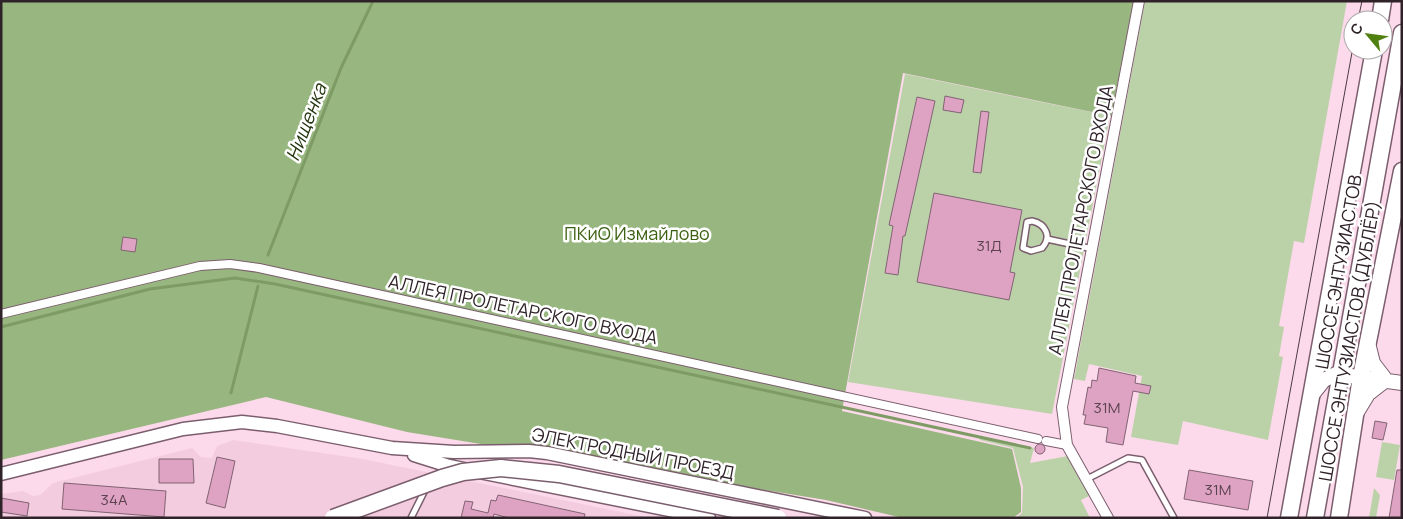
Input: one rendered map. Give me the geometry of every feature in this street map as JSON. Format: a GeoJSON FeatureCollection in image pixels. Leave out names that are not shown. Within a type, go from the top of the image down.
{"type":"FeatureCollection","features":[{"type":"Feature","properties":{"kind":"main road","name":"ШОССЕ ЭНТУЗИАСТОВ"},"geometry":{"type":"LineString","coordinates":[[1315,518],[1402,33]]}},
{"type":"Feature","properties":{"kind":"main road","name":"ШОССЕ ЭНТУЗИАСТОВ"},"geometry":{"type":"LineString","coordinates":[[1289,518],[1372,60]]}},
{"type":"Feature","properties":{"kind":"main road","name":"ШОССЕ ЭНТУЗИАСТОВ (ДУБЛЁР)"},"geometry":{"type":"LineString","coordinates":[[1339,518],[1361,377],[1402,171]]}},
{"type":"Feature","properties":{"kind":"main road"},"geometry":{"type":"LineString","coordinates":[[1312,395],[1324,380],[1341,374],[1367,349],[1373,363],[1386,380]]}},
{"type":"Feature","properties":{"kind":"main road"},"geometry":{"type":"LineString","coordinates":[[1341,374],[1402,383]]}},
{"type":"Feature","properties":{"kind":"main road"},"geometry":{"type":"LineString","coordinates":[[1355,416],[1368,394],[1386,380]]}},
{"type":"Feature","properties":{"kind":"main road"},"geometry":{"type":"LineString","coordinates":[[333,518],[442,478],[463,472],[501,468],[559,474],[778,518]]}},
{"type":"Feature","properties":{"kind":"street","name":"АЛЛЕЯ ПРОЛЕТАРСКОГО ВХОДА"},"geometry":{"type":"LineString","coordinates":[[1108,518],[1067,445],[1062,407],[1139,1]]}},
{"type":"Feature","properties":{"kind":"street","name":"АЛЛЕЯ ПРОЛЕТАРСКОГО ВХОДА"},"geometry":{"type":"LineString","coordinates":[[1,314],[200,266],[230,264],[258,268],[1067,445]]}},
{"type":"Feature","properties":{"kind":"street","name":"ЭЛЕКТРОДНЫЙ ПРОЕЗД"},"geometry":{"type":"LineString","coordinates":[[1,474],[183,429],[222,423],[269,424],[392,448],[439,463],[710,518]]}},
{"type":"Feature","properties":{"kind":"street","name":"ЭЛЕКТРОДНЫЙ ПРОЕЗД"},"geometry":{"type":"LineString","coordinates":[[392,448],[454,452],[529,451],[754,494],[865,518]]}},
{"type":"Feature","properties":{"kind":"street"},"geometry":{"type":"LineString","coordinates":[[754,494],[765,501],[767,506],[763,518]]}},
{"type":"Feature","properties":{"kind":"lane"},"geometry":{"type":"LineString","coordinates":[[1032,221],[1042,225],[1047,234],[1047,240],[1042,248],[1036,251],[1031,252],[1023,248],[1027,222],[1032,221]]}},
{"type":"Feature","properties":{"kind":"lane"},"geometry":{"type":"LineString","coordinates":[[1047,240],[1092,249]]}},
{"type":"Feature","properties":{"kind":"lane"},"geometry":{"type":"LineString","coordinates":[[1087,479],[1128,458],[1142,460],[1174,518]]}},
{"type":"Feature","properties":{"kind":"lane"},"geometry":{"type":"LineString","coordinates":[[411,518],[439,463]]}},
{"type":"Feature","properties":{"kind":"shaded area"},"geometry":{"type":"Polygon","coordinates":[[[233,440],[363,459],[650,518],[1,518],[1,494],[23,491],[33,496],[40,495],[53,483],[192,448],[201,457],[212,458],[217,446],[233,440]]]}},
{"type":"Feature","properties":{"kind":"green space","name":"ПКиО Измайлово"},"geometry":{"type":"Polygon","coordinates":[[[1,1],[1134,1],[1111,116],[903,73],[842,411],[1012,449],[1021,488],[1021,512],[1013,518],[903,518],[826,500],[407,432],[266,397],[1,460],[1,1]]]}},
{"type":"Feature","properties":{"kind":"green space"},"geometry":{"type":"Polygon","coordinates":[[[1145,1],[1347,1],[1345,10],[1343,10],[1343,24],[1304,243],[1294,241],[1279,326],[1284,327],[1279,356],[1283,357],[1268,440],[1183,421],[1178,445],[1131,437],[1142,376],[1089,364],[1085,381],[1074,379],[1145,1]]]}},
{"type":"Feature","properties":{"kind":"green space"},"geometry":{"type":"Polygon","coordinates":[[[905,74],[1110,116],[1052,414],[848,382],[905,74]]]}},
{"type":"Feature","properties":{"kind":"green space"},"geometry":{"type":"Polygon","coordinates":[[[979,436],[1034,448],[1030,463],[1068,456],[1089,496],[1081,500],[1090,518],[1016,518],[1022,513],[1023,487],[1013,448],[980,440],[979,436]]]}},
{"type":"Feature","properties":{"kind":"green space"},"geometry":{"type":"Polygon","coordinates":[[[1382,442],[1400,445],[1394,480],[1376,477],[1382,442]]]}},
{"type":"Feature","properties":{"kind":"green space"},"geometry":{"type":"Polygon","coordinates":[[[1374,488],[1380,495],[1376,518],[1369,518],[1374,488]]]}},
{"type":"Feature","properties":{"kind":"building"},"geometry":{"type":"Polygon","coordinates":[[[945,96],[964,100],[961,113],[943,110],[945,96]]]}},
{"type":"Feature","properties":{"kind":"building"},"geometry":{"type":"Polygon","coordinates":[[[917,97],[935,101],[905,236],[903,236],[898,275],[885,273],[893,226],[889,225],[917,97]]]}},
{"type":"Feature","properties":{"kind":"building"},"geometry":{"type":"Polygon","coordinates":[[[981,111],[989,112],[981,173],[973,172],[981,111]]]}},
{"type":"Feature","properties":{"kind":"building"},"geometry":{"type":"Polygon","coordinates":[[[934,193],[1022,210],[1010,272],[1015,273],[1009,300],[917,282],[934,193]]]}},
{"type":"Feature","properties":{"kind":"building"},"geometry":{"type":"Polygon","coordinates":[[[123,237],[137,239],[135,252],[121,250],[123,237]]]}},
{"type":"Feature","properties":{"kind":"building"},"geometry":{"type":"Polygon","coordinates":[[[1099,368],[1136,376],[1135,383],[1151,386],[1149,394],[1133,391],[1123,445],[1106,442],[1108,428],[1084,424],[1086,415],[1083,415],[1088,387],[1091,388],[1092,380],[1097,381],[1099,368]]]}},
{"type":"Feature","properties":{"kind":"building"},"geometry":{"type":"Polygon","coordinates":[[[1375,421],[1387,423],[1383,440],[1372,438],[1375,421]]]}},
{"type":"Feature","properties":{"kind":"building"},"geometry":{"type":"Polygon","coordinates":[[[1040,444],[1045,449],[1040,454],[1035,449],[1040,444]]]}},
{"type":"Feature","properties":{"kind":"building"},"geometry":{"type":"Polygon","coordinates":[[[217,457],[235,461],[225,508],[206,503],[217,457]]]}},
{"type":"Feature","properties":{"kind":"building"},"geometry":{"type":"Polygon","coordinates":[[[159,459],[193,459],[194,483],[159,483],[159,459]]]}},
{"type":"Feature","properties":{"kind":"building"},"geometry":{"type":"Polygon","coordinates":[[[1189,470],[1253,481],[1248,510],[1184,499],[1189,470]]]}},
{"type":"Feature","properties":{"kind":"building"},"geometry":{"type":"Polygon","coordinates":[[[1397,470],[1402,470],[1402,518],[1389,518],[1397,470]]]}},
{"type":"Feature","properties":{"kind":"building"},"geometry":{"type":"Polygon","coordinates":[[[64,483],[166,491],[164,517],[62,509],[64,483]]]}},
{"type":"Feature","properties":{"kind":"building"},"geometry":{"type":"Polygon","coordinates":[[[498,495],[585,514],[584,518],[509,518],[494,514],[493,518],[461,518],[465,501],[473,502],[471,509],[488,513],[491,500],[496,501],[498,495]]]}},
{"type":"Feature","properties":{"kind":"building"},"geometry":{"type":"Polygon","coordinates":[[[1,498],[29,503],[27,516],[1,512],[1,498]]]}},
{"type":"Feature","properties":{"kind":"waterway","name":"Нищенка"},"geometry":{"type":"LineString","coordinates":[[268,255],[341,68],[373,1]]}},
{"type":"Feature","properties":{"kind":"waterway"},"geometry":{"type":"LineString","coordinates":[[1,327],[150,289],[235,278],[275,284],[1030,448]]}},
{"type":"Feature","properties":{"kind":"waterway","name":"Нищенка"},"geometry":{"type":"LineString","coordinates":[[231,393],[258,286]]}},
{"type":"Feature","properties":{"kind":"tram line"},"geometry":{"type":"LineString","coordinates":[[1360,10],[1362,1]]}},
{"type":"Feature","properties":{"kind":"tram line"},"geometry":{"type":"LineString","coordinates":[[1267,518],[1351,60]]}}]}
